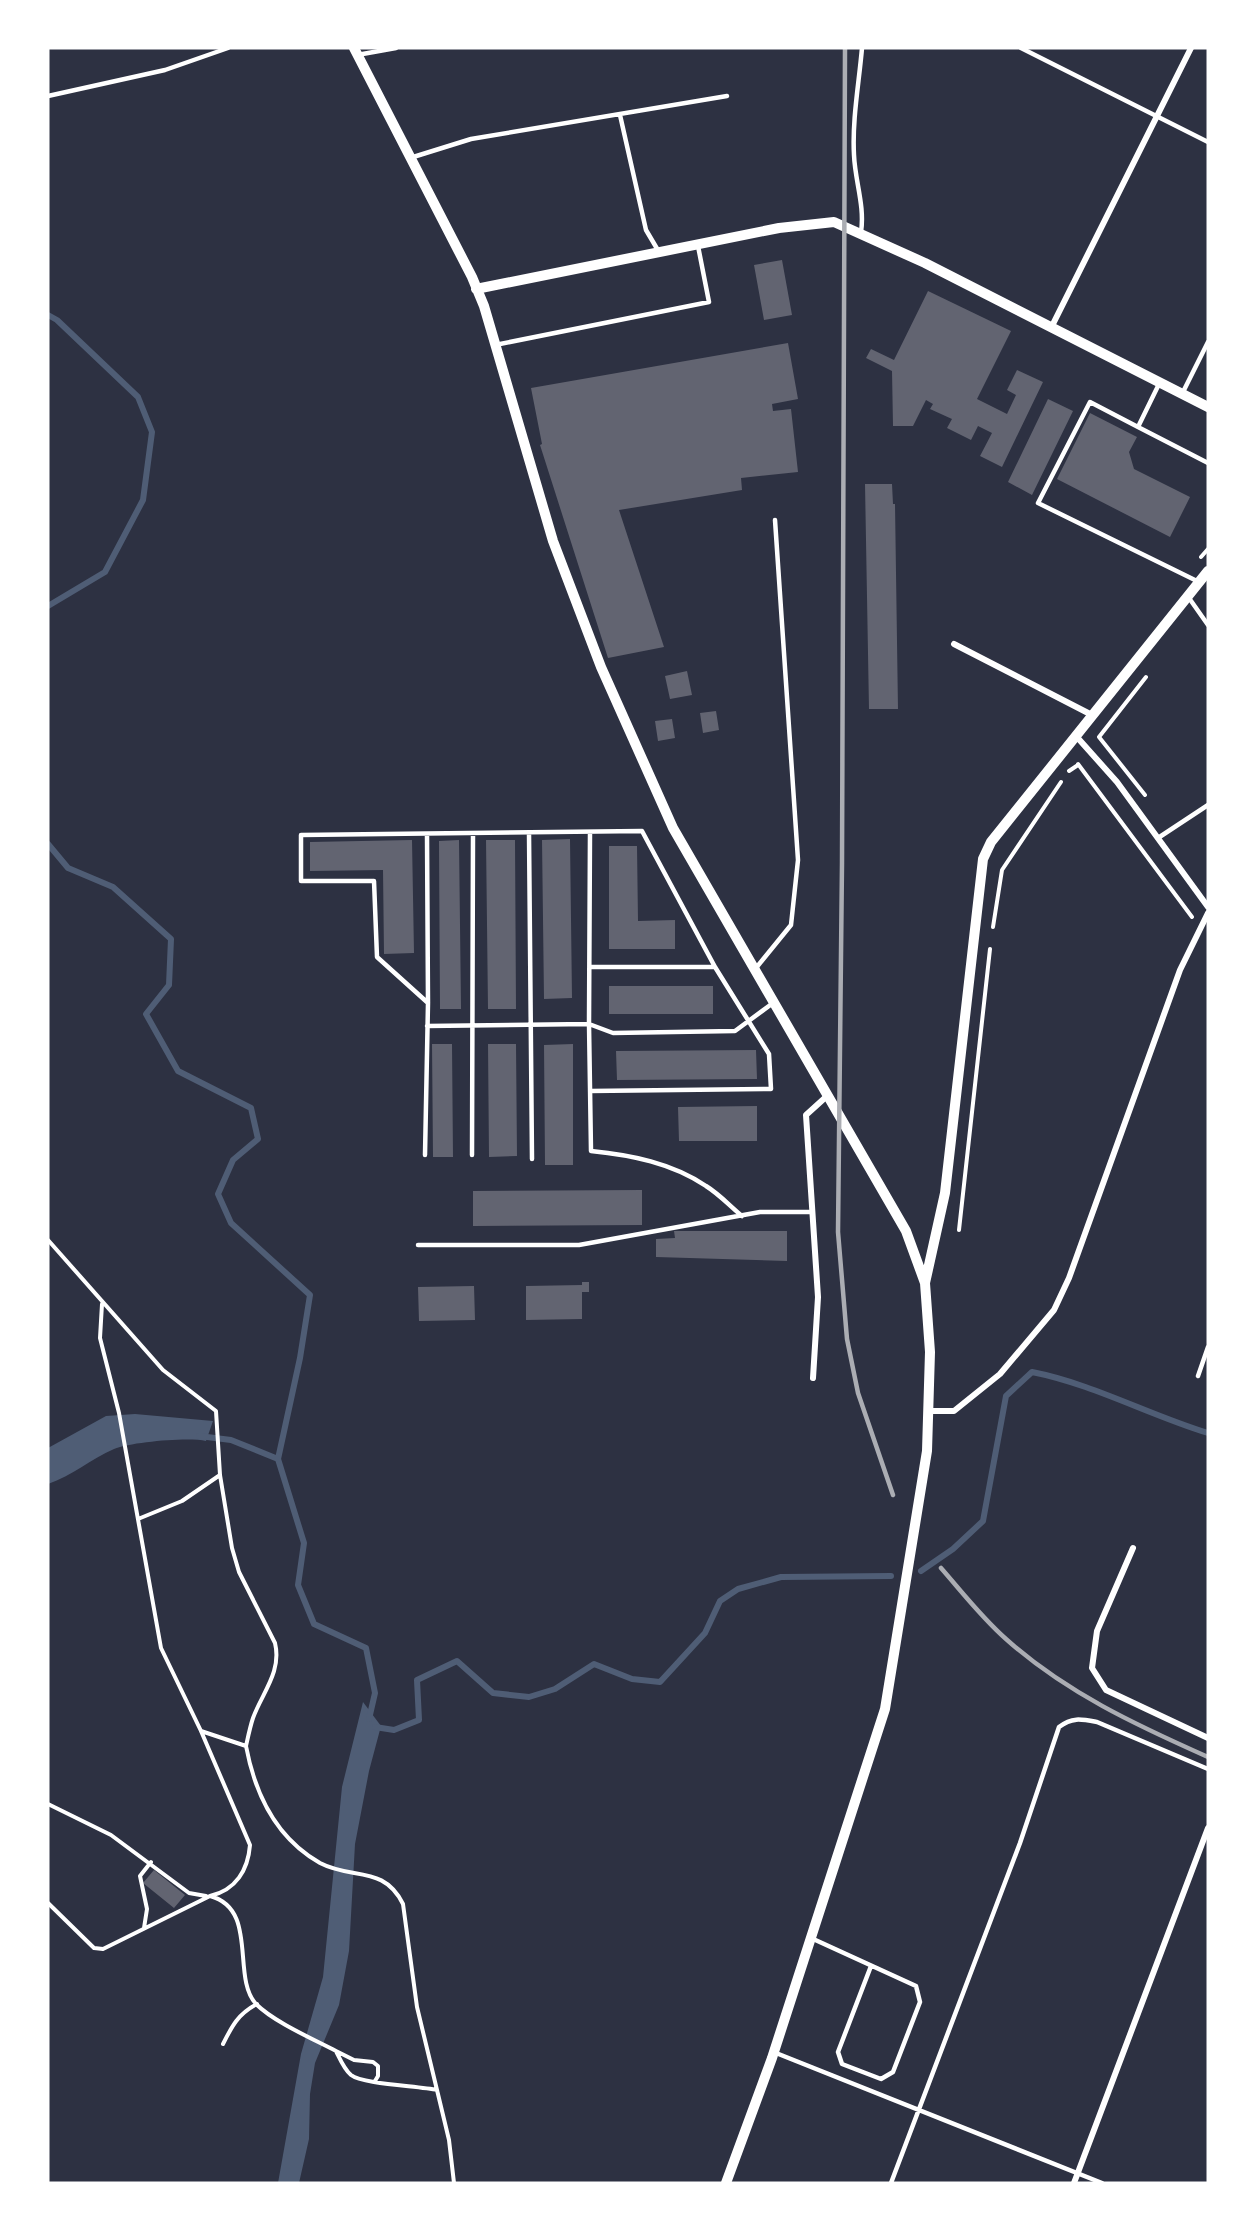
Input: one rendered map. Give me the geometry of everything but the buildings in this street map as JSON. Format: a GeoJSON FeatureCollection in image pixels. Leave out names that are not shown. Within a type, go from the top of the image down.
{"type":"FeatureCollection","features":[{"type":"Feature","properties":{"kind":"street"},"geometry":{"type":"LineString","coordinates":[[1051,329],[1191,48]]}},
{"type":"Feature","properties":{"kind":"street"},"geometry":{"type":"LineString","coordinates":[[356,51],[476,289],[495,345],[553,541],[601,667],[673,828],[906,1231],[925,1283],[930,1323],[927,1450],[885,1709],[774,2052],[726,2183]]}},
{"type":"Feature","properties":{"kind":"street"},"geometry":{"type":"LineString","coordinates":[[476,289],[779,228],[824,222],[844,225],[1208,407]]}},
{"type":"Feature","properties":{"kind":"street"},"geometry":{"type":"LineString","coordinates":[[925,1283],[945,1193],[983,860],[991,842],[1208,571]]}},
{"type":"Feature","properties":{"kind":"street"},"geometry":{"type":"LineString","coordinates":[[954,644],[1092,715]]}},
{"type":"Feature","properties":{"kind":"street"},"geometry":{"type":"LineString","coordinates":[[1076,736],[1117,782],[1208,907]]}},
{"type":"Feature","properties":{"kind":"street"},"geometry":{"type":"LineString","coordinates":[[929,1411],[954,1411],[1000,1374],[1054,1310],[1069,1278],[1180,970],[1208,913]]}},
{"type":"Feature","properties":{"kind":"street"},"geometry":{"type":"LineString","coordinates":[[813,1378],[818,1298],[806,1115],[827,1096]]}},
{"type":"Feature","properties":{"kind":"street"},"geometry":{"type":"LineString","coordinates":[[1133,1548],[1097,1631],[1092,1668],[1106,1690],[1208,1738]]}},
{"type":"Feature","properties":{"kind":"street"},"geometry":{"type":"LineString","coordinates":[[1074,2183],[1208,1828]]}},
{"type":"Feature","properties":{"kind":"lane"},"geometry":{"type":"LineString","coordinates":[[48,96],[165,70],[228,48]]}},
{"type":"Feature","properties":{"kind":"lane"},"geometry":{"type":"LineString","coordinates":[[356,51],[396,48]]}},
{"type":"Feature","properties":{"kind":"lane"},"geometry":{"type":"LineString","coordinates":[[861,232],[864,214],[856,186],[854,152],[862,48]]}},
{"type":"Feature","properties":{"kind":"lane"},"geometry":{"type":"LineString","coordinates":[[1021,48],[1208,142]]}},
{"type":"Feature","properties":{"kind":"lane"},"geometry":{"type":"LineString","coordinates":[[410,158],[471,139],[727,96]]}},
{"type":"Feature","properties":{"kind":"lane"},"geometry":{"type":"LineString","coordinates":[[620,115],[646,230],[659,252]]}},
{"type":"Feature","properties":{"kind":"lane"},"geometry":{"type":"LineString","coordinates":[[495,345],[710,302],[698,244]]}},
{"type":"Feature","properties":{"kind":"lane"},"geometry":{"type":"LineString","coordinates":[[1182,394],[1208,342]]}},
{"type":"Feature","properties":{"kind":"lane"},"geometry":{"type":"LineString","coordinates":[[1138,427],[1160,383]]}},
{"type":"Feature","properties":{"kind":"lane"},"geometry":{"type":"LineString","coordinates":[[1199,582],[1038,503],[1090,402],[1208,463]]}},
{"type":"Feature","properties":{"kind":"lane"},"geometry":{"type":"LineString","coordinates":[[755,970],[791,924],[798,860],[776,520]]}},
{"type":"Feature","properties":{"kind":"lane"},"geometry":{"type":"LineString","coordinates":[[1187,596],[1208,625]]}},
{"type":"Feature","properties":{"kind":"lane"},"geometry":{"type":"LineString","coordinates":[[1158,838],[1208,805]]}},
{"type":"Feature","properties":{"kind":"lane"},"geometry":{"type":"LineString","coordinates":[[428,1004],[377,957],[374,881],[301,881],[301,835],[642,831],[715,966],[769,1054],[771,1089],[590,1091]]}},
{"type":"Feature","properties":{"kind":"lane"},"geometry":{"type":"LineString","coordinates":[[590,832],[591,1151],[632,1156],[676,1171],[705,1186],[742,1216]]}},
{"type":"Feature","properties":{"kind":"lane"},"geometry":{"type":"LineString","coordinates":[[472,1155],[473,833]]}},
{"type":"Feature","properties":{"kind":"lane"},"geometry":{"type":"LineString","coordinates":[[529,833],[532,1159]]}},
{"type":"Feature","properties":{"kind":"lane"},"geometry":{"type":"LineString","coordinates":[[425,1155],[428,1004],[427,834]]}},
{"type":"Feature","properties":{"kind":"lane"},"geometry":{"type":"LineString","coordinates":[[590,966],[715,966]]}},
{"type":"Feature","properties":{"kind":"lane"},"geometry":{"type":"LineString","coordinates":[[427,1026],[589,1024],[613,1033],[735,1031],[773,1003]]}},
{"type":"Feature","properties":{"kind":"lane"},"geometry":{"type":"LineString","coordinates":[[418,1245],[579,1245],[760,1212],[811,1212]]}},
{"type":"Feature","properties":{"kind":"lane"},"geometry":{"type":"LineString","coordinates":[[1198,1376],[1208,1347]]}},
{"type":"Feature","properties":{"kind":"lane"},"geometry":{"type":"LineString","coordinates":[[891,2183],[1020,1843],[1059,1727],[1069,1720],[1096,1722],[1208,1769]]}},
{"type":"Feature","properties":{"kind":"lane"},"geometry":{"type":"LineString","coordinates":[[812,1938],[916,1986],[920,2002],[893,2072],[881,2079],[842,2064],[838,2052],[871,1966]]}},
{"type":"Feature","properties":{"kind":"lane"},"geometry":{"type":"LineString","coordinates":[[774,2052],[1102,2183]]}},
{"type":"Feature","properties":{"kind":"path"},"geometry":{"type":"LineString","coordinates":[[1186,576],[1208,549]]}},
{"type":"Feature","properties":{"kind":"path"},"geometry":{"type":"LineString","coordinates":[[992,928],[1002,870],[1067,773],[1078,765],[1148,673]]}},
{"type":"Feature","properties":{"kind":"path"},"geometry":{"type":"LineString","coordinates":[[1099,737],[1146,797]]}},
{"type":"Feature","properties":{"kind":"path"},"geometry":{"type":"LineString","coordinates":[[1078,765],[1199,929]]}},
{"type":"Feature","properties":{"kind":"path"},"geometry":{"type":"LineString","coordinates":[[959,1230],[991,939]]}},
{"type":"Feature","properties":{"kind":"path"},"geometry":{"type":"LineString","coordinates":[[48,1240],[95,1292],[102,1304],[131,1331],[163,1370],[216,1411],[220,1475],[227,1524],[239,1572],[278,1653],[275,1670],[252,1720],[246,1746],[251,1773],[261,1799],[274,1821],[295,1843],[321,1863],[384,1880],[395,1889],[403,1904],[417,2007],[450,2140],[454,2183]]}},
{"type":"Feature","properties":{"kind":"path"},"geometry":{"type":"LineString","coordinates":[[48,1903],[94,1948],[113,1946],[210,1896],[225,1891],[245,1871],[250,1845],[201,1731],[161,1648],[119,1413],[100,1338],[102,1304]]}},
{"type":"Feature","properties":{"kind":"path"},"geometry":{"type":"LineString","coordinates":[[138,1519],[182,1501],[220,1475]]}},
{"type":"Feature","properties":{"kind":"path"},"geometry":{"type":"LineString","coordinates":[[201,1731],[246,1746]]}},
{"type":"Feature","properties":{"kind":"path"},"geometry":{"type":"LineString","coordinates":[[48,1804],[111,1835],[151,1862],[189,1893],[222,1899],[231,1907],[236,1919],[248,1984],[256,2004],[303,2033],[354,2060],[373,2062],[378,2066],[378,2076],[375,2081]]}},
{"type":"Feature","properties":{"kind":"path"},"geometry":{"type":"LineString","coordinates":[[144,1929],[147,1909],[140,1876],[151,1862]]}},
{"type":"Feature","properties":{"kind":"path"},"geometry":{"type":"LineString","coordinates":[[223,2044],[235,2021],[256,2004]]}},
{"type":"Feature","properties":{"kind":"path"},"geometry":{"type":"LineString","coordinates":[[336,2051],[349,2074],[356,2079],[437,2090]]}},
{"type":"Feature","properties":{"kind":"water"},"geometry":{"type":"Polygon","coordinates":[[[135,1414],[213,1421],[206,1441],[174,1440],[122,1446],[48,1484],[48,1448],[106,1416],[135,1414]]]}},
{"type":"Feature","properties":{"kind":"water"},"geometry":{"type":"Polygon","coordinates":[[[363,1702],[381,1726],[369,1771],[355,1844],[349,1951],[339,2005],[315,2063],[310,2094],[309,2139],[299,2183],[278,2183],[301,2054],[323,1977],[342,1787],[363,1702]]]}},
{"type":"Feature","properties":{"kind":"waterway"},"geometry":{"type":"LineString","coordinates":[[48,315],[57,320],[138,397],[152,432],[143,500],[105,572],[48,606]]}},
{"type":"Feature","properties":{"kind":"waterway"},"geometry":{"type":"LineString","coordinates":[[48,844],[68,868],[113,887],[171,939],[169,985],[146,1014],[178,1071],[251,1108],[258,1139],[233,1160],[218,1194],[231,1223],[310,1295],[300,1358],[278,1459],[304,1543],[298,1585],[314,1624],[366,1648],[375,1693],[369,1719]]}},
{"type":"Feature","properties":{"kind":"waterway"},"geometry":{"type":"LineString","coordinates":[[921,1571],[953,1549],[983,1521],[1006,1396],[1032,1372],[1077,1384],[1208,1433]]}},
{"type":"Feature","properties":{"kind":"waterway"},"geometry":{"type":"LineString","coordinates":[[199,1436],[231,1440],[278,1459]]}},
{"type":"Feature","properties":{"kind":"waterway"},"geometry":{"type":"LineString","coordinates":[[375,1727],[394,1730],[419,1720],[417,1680],[457,1661],[493,1693],[529,1697],[555,1689],[594,1664],[632,1679],[660,1682],[705,1633],[720,1601],[738,1589],[781,1577],[891,1576]]}},
{"type":"Feature","properties":{"kind":"railway"},"geometry":{"type":"LineString","coordinates":[[845,48],[842,863],[838,1232],[847,1339],[858,1393],[893,1495]]}},
{"type":"Feature","properties":{"kind":"railway"},"geometry":{"type":"LineString","coordinates":[[941,1568],[997,1631],[1052,1675],[1128,1720],[1208,1757]]}}]}
